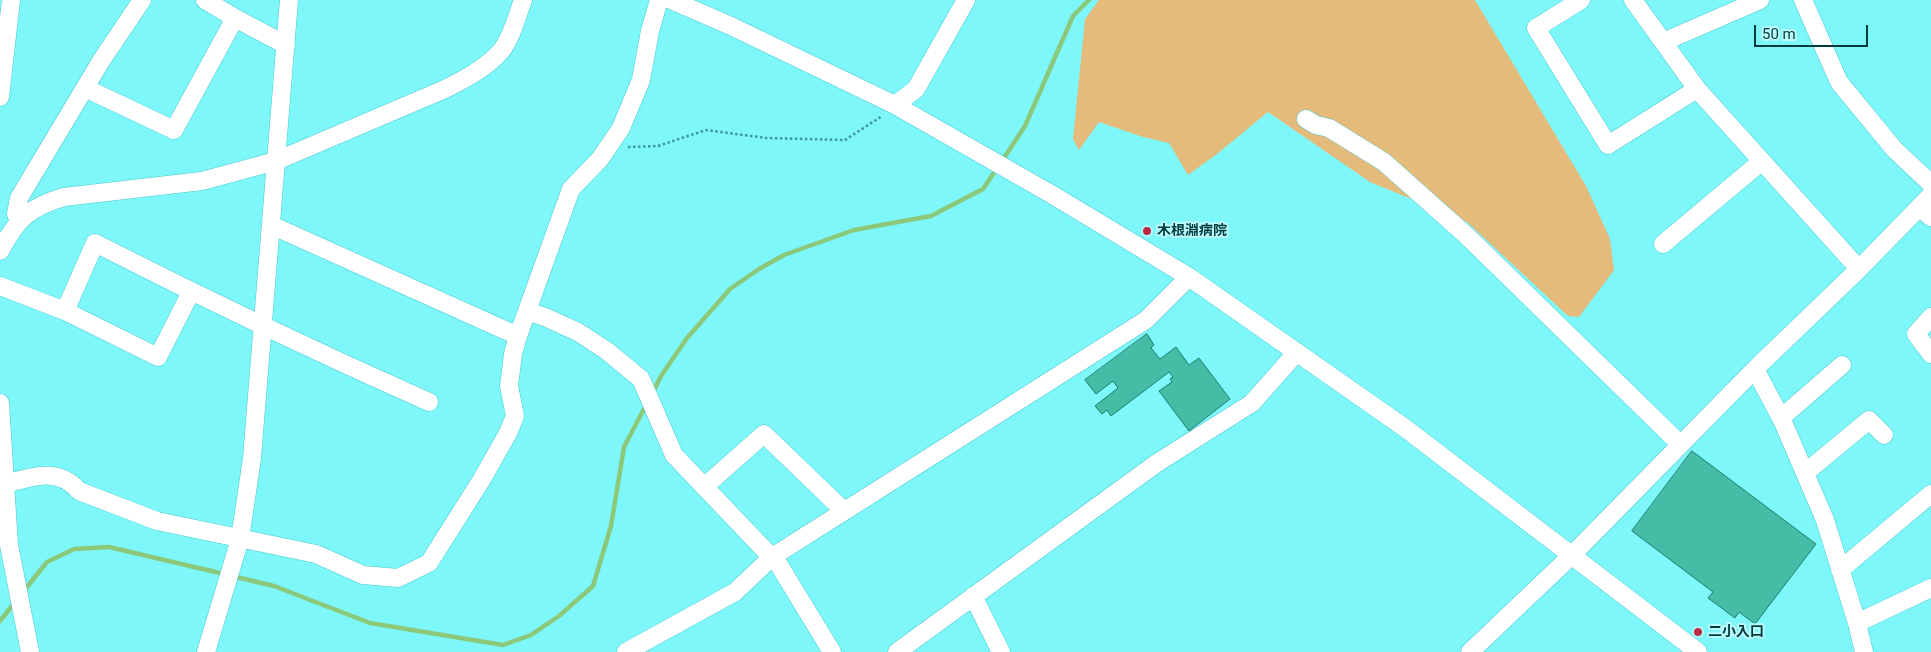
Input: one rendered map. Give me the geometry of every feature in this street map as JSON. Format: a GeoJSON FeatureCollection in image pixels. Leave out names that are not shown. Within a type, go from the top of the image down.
{"type":"FeatureCollection","features":[{"type":"Feature","properties":{"kind":"street"},"geometry":{"type":"LineString","coordinates":[[0,97],[11,0]]}},
{"type":"Feature","properties":{"kind":"street"},"geometry":{"type":"LineString","coordinates":[[20,221],[16,214],[19,198],[100,61],[142,0]]}},
{"type":"Feature","properties":{"kind":"street"},"geometry":{"type":"LineString","coordinates":[[205,0],[286,45]]}},
{"type":"Feature","properties":{"kind":"street"},"geometry":{"type":"LineString","coordinates":[[206,652],[240,539],[252,458],[289,0]]}},
{"type":"Feature","properties":{"kind":"street"},"geometry":{"type":"LineString","coordinates":[[2,237],[29,211],[46,202],[64,198],[202,181],[276,161],[446,89],[469,78],[501,50],[511,32],[523,0]]}},
{"type":"Feature","properties":{"kind":"street"},"geometry":{"type":"LineString","coordinates":[[5,484],[49,474],[58,475],[75,486],[79,491],[157,521],[316,554],[362,576],[398,578],[429,564],[482,479],[508,433],[515,416],[509,386],[511,364],[518,336],[571,189],[600,159],[621,128],[642,80],[650,31],[659,0]]}},
{"type":"Feature","properties":{"kind":"street"},"geometry":{"type":"LineString","coordinates":[[671,0],[731,26],[895,105],[1051,194],[1190,278],[1405,428],[1698,652]]}},
{"type":"Feature","properties":{"kind":"street"},"geometry":{"type":"LineString","coordinates":[[895,105],[916,89],[966,0]]}},
{"type":"Feature","properties":{"kind":"street"},"geometry":{"type":"LineString","coordinates":[[1581,0],[1536,28],[1608,145],[1697,89]]}},
{"type":"Feature","properties":{"kind":"street"},"geometry":{"type":"LineString","coordinates":[[1633,0],[1697,89],[1859,269]]}},
{"type":"Feature","properties":{"kind":"street"},"geometry":{"type":"LineString","coordinates":[[1663,42],[1730,6],[1760,0]]}},
{"type":"Feature","properties":{"kind":"street"},"geometry":{"type":"LineString","coordinates":[[1803,0],[1839,82],[1894,149],[1931,184]]}},
{"type":"Feature","properties":{"kind":"street"},"geometry":{"type":"LineString","coordinates":[[85,88],[174,130],[235,18]]}},
{"type":"Feature","properties":{"kind":"street"},"geometry":{"type":"LineString","coordinates":[[1306,118],[1316,125],[1329,128],[1384,162],[1467,236],[1680,444]]}},
{"type":"Feature","properties":{"kind":"street"},"geometry":{"type":"LineString","coordinates":[[1663,244],[1762,161]]}},
{"type":"Feature","properties":{"kind":"street"},"geometry":{"type":"LineString","coordinates":[[1470,652],[1571,556],[1755,369],[1927,207]]}},
{"type":"Feature","properties":{"kind":"street"},"geometry":{"type":"LineString","coordinates":[[271,225],[518,336]]}},
{"type":"Feature","properties":{"kind":"street"},"geometry":{"type":"LineString","coordinates":[[65,311],[95,243],[191,292],[347,366],[429,402]]}},
{"type":"Feature","properties":{"kind":"street"},"geometry":{"type":"LineString","coordinates":[[626,652],[735,592],[772,557],[1146,320],[1190,278]]}},
{"type":"Feature","properties":{"kind":"street"},"geometry":{"type":"LineString","coordinates":[[0,286],[65,311],[158,357],[191,292]]}},
{"type":"Feature","properties":{"kind":"street"},"geometry":{"type":"LineString","coordinates":[[527,312],[545,317],[578,332],[606,351],[641,379],[674,455],[779,565],[832,652]]}},
{"type":"Feature","properties":{"kind":"street"},"geometry":{"type":"LineString","coordinates":[[1931,318],[1916,334],[1931,354]]}},
{"type":"Feature","properties":{"kind":"street"},"geometry":{"type":"LineString","coordinates":[[897,652],[1157,463],[1252,403],[1297,352]]}},
{"type":"Feature","properties":{"kind":"street"},"geometry":{"type":"LineString","coordinates":[[1781,418],[1842,365]]}},
{"type":"Feature","properties":{"kind":"street"},"geometry":{"type":"LineString","coordinates":[[1755,369],[1781,418],[1824,520],[1857,623],[1864,652]]}},
{"type":"Feature","properties":{"kind":"street"},"geometry":{"type":"LineString","coordinates":[[0,403],[5,484],[4,544],[30,652]]}},
{"type":"Feature","properties":{"kind":"street"},"geometry":{"type":"LineString","coordinates":[[1805,473],[1869,420],[1884,435]]}},
{"type":"Feature","properties":{"kind":"street"},"geometry":{"type":"LineString","coordinates":[[704,487],[764,434],[844,511]]}},
{"type":"Feature","properties":{"kind":"street"},"geometry":{"type":"LineString","coordinates":[[1840,570],[1931,494]]}},
{"type":"Feature","properties":{"kind":"street"},"geometry":{"type":"LineString","coordinates":[[1857,623],[1931,588]]}},
{"type":"Feature","properties":{"kind":"street"},"geometry":{"type":"LineString","coordinates":[[973,596],[1001,652]]}},
{"type":"Feature","properties":{"kind":"path"},"geometry":{"type":"LineString","coordinates":[[607,148],[658,146],[706,130],[766,138],[845,140],[878,120],[895,105]]}},
{"type":"Feature","properties":{"kind":"shaded area"},"geometry":{"type":"Polygon","coordinates":[[[1099,0],[1475,0],[1586,186],[1610,239],[1614,270],[1579,317],[1568,316],[1467,222],[1370,182],[1268,112],[1188,175],[1169,143],[1143,137],[1099,122],[1079,150],[1073,139],[1085,19],[1099,0]]]}},
{"type":"Feature","properties":{"kind":"building"},"geometry":{"type":"Polygon","coordinates":[[[1147,334],[1154,345],[1151,348],[1160,359],[1176,347],[1189,365],[1199,358],[1230,399],[1189,431],[1159,391],[1172,382],[1170,379],[1173,377],[1169,372],[1111,416],[1107,410],[1102,414],[1095,406],[1118,388],[1113,381],[1096,394],[1085,380],[1147,334]]]}},
{"type":"Feature","properties":{"kind":"building"},"geometry":{"type":"Polygon","coordinates":[[[1692,451],[1816,544],[1755,624],[1739,612],[1735,618],[1708,598],[1713,592],[1632,531],[1692,451]]]}},
{"type":"Feature","properties":{"kind":"waterway"},"geometry":{"type":"LineString","coordinates":[[1002,161],[1025,126],[1073,16],[1089,0]]}},
{"type":"Feature","properties":{"kind":"waterway"},"geometry":{"type":"LineString","coordinates":[[653,392],[661,376],[687,338],[730,289],[759,269],[784,255],[854,230],[931,216],[983,189],[997,168]]}},
{"type":"Feature","properties":{"kind":"waterway"},"geometry":{"type":"LineString","coordinates":[[232,576],[274,586],[370,623],[503,645],[531,635],[559,616],[593,586],[611,526],[624,447],[647,403]]}},
{"type":"Feature","properties":{"kind":"waterway"},"geometry":{"type":"LineString","coordinates":[[23,592],[47,562],[74,549],[109,547],[224,574]]}},
{"type":"Feature","properties":{"kind":"waterway"},"geometry":{"type":"LineString","coordinates":[[0,621],[15,602]]}},
{"type":"Feature","properties":{"kind":"place","name":"木根淵病院"},"geometry":{"type":"Point","coordinates":[1147,231]}},
{"type":"Feature","properties":{"kind":"place","name":"二小入口"},"geometry":{"type":"Point","coordinates":[1698,632]}}]}
